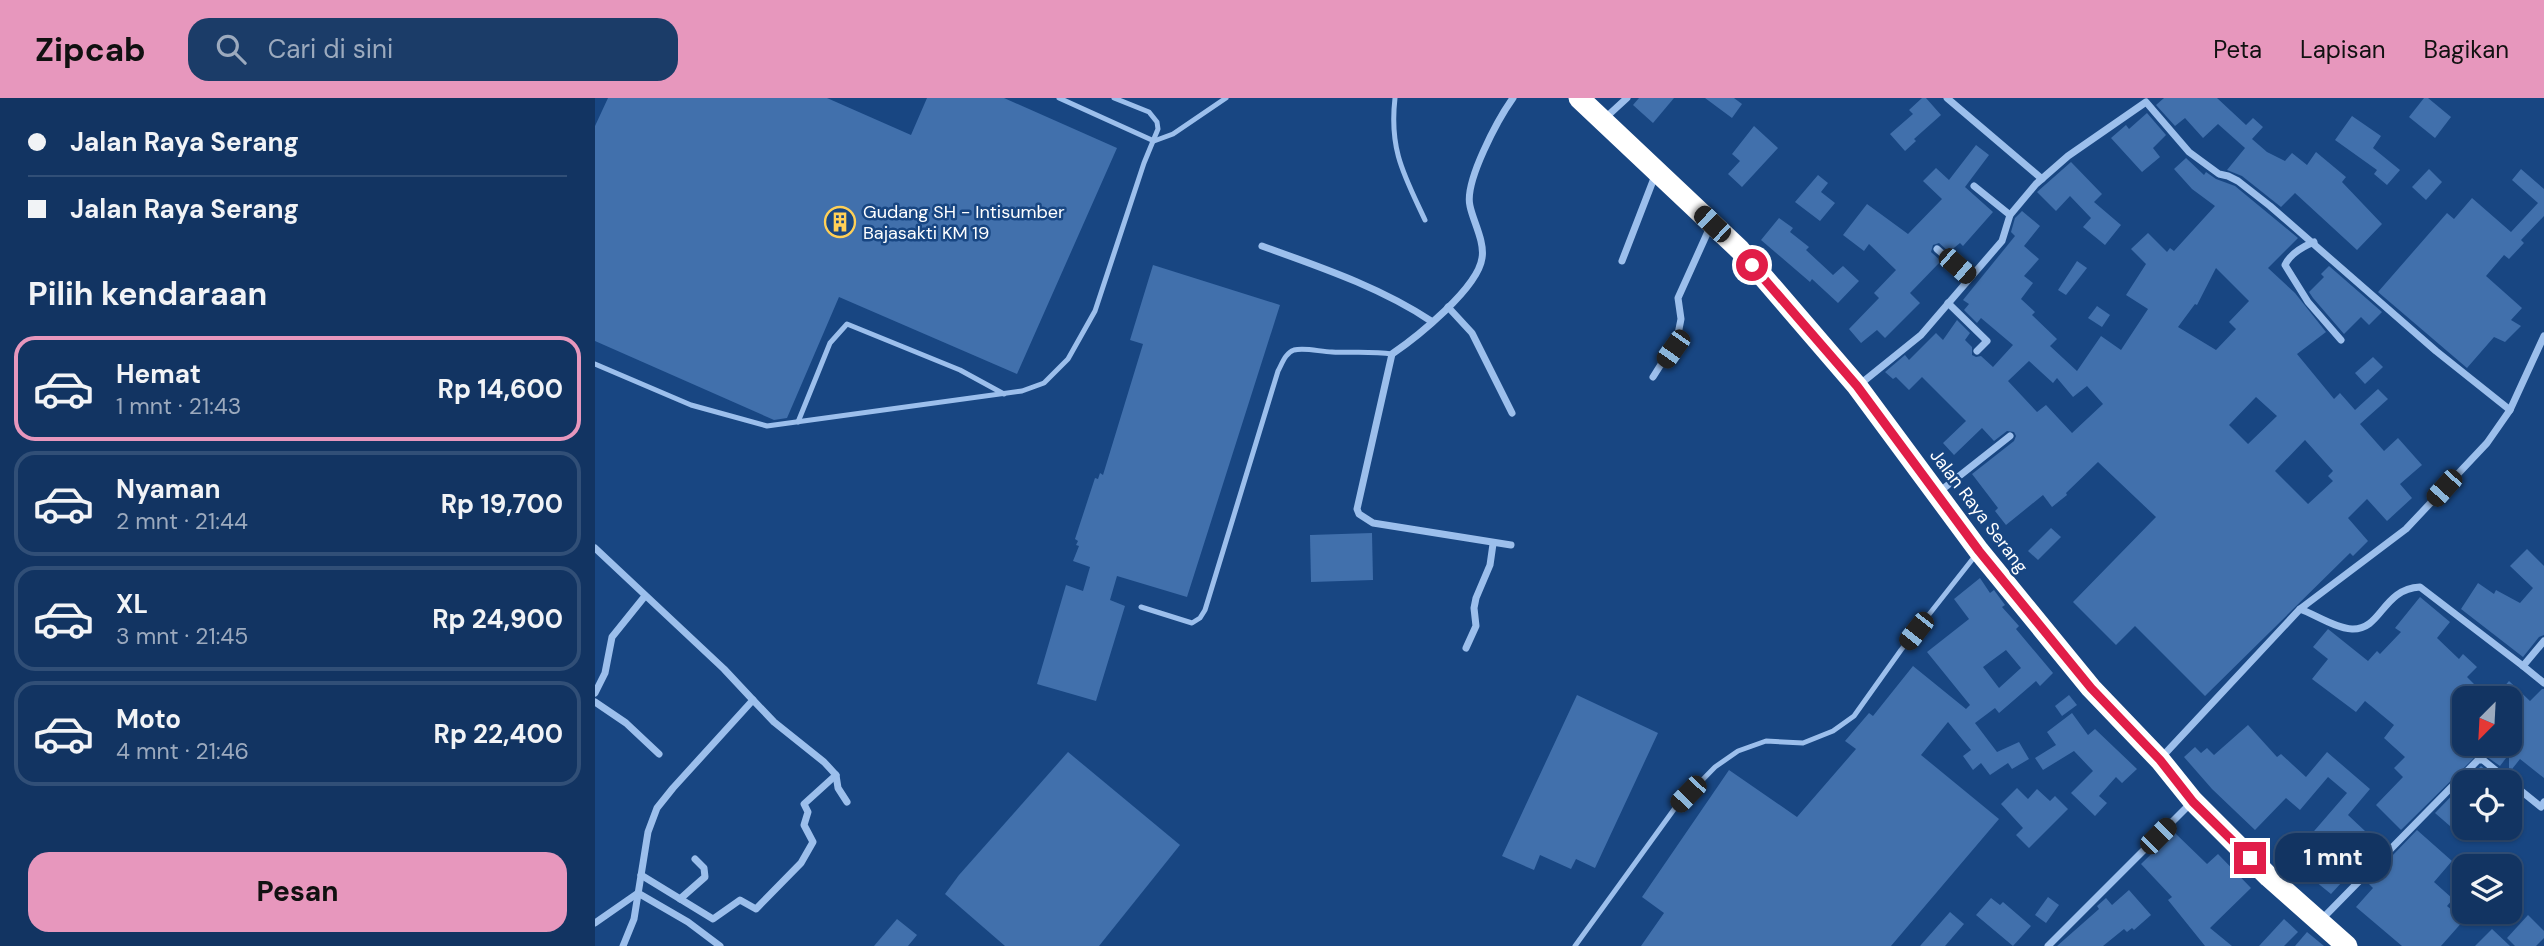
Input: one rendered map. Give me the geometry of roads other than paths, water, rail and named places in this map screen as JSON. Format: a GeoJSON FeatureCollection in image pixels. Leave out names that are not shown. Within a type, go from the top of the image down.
{"type":"FeatureCollection","features":[{"type":"Feature","properties":{"kind":"highway","name":"Jalan Raya Serang"},"geometry":{"type":"LineString","coordinates":[[1579,98],[1740,250],[1857,386],[1979,551],[2091,688],[2160,760],[2193,802],[2269,877],[2347,946]]}},
{"type":"Feature","properties":{"kind":"street"},"geometry":{"type":"LineString","coordinates":[[1511,545],[1373,523],[1359,514],[1357,509],[1392,354],[1461,295],[1483,257],[1469,202],[1474,176],[1487,144],[1513,98]]}},
{"type":"Feature","properties":{"kind":"street"},"geometry":{"type":"LineString","coordinates":[[1603,120],[1627,98]]}},
{"type":"Feature","properties":{"kind":"street"},"geometry":{"type":"LineString","coordinates":[[1947,98],[2042,179]]}},
{"type":"Feature","properties":{"kind":"street"},"geometry":{"type":"LineString","coordinates":[[1857,386],[1921,335],[2002,241],[2010,215],[2042,179],[2068,156],[2149,100],[2189,152],[2218,174],[2238,181],[2313,242],[2436,351],[2510,410]]}},
{"type":"Feature","properties":{"kind":"street"},"geometry":{"type":"LineString","coordinates":[[1622,261],[1657,171]]}},
{"type":"Feature","properties":{"kind":"street"},"geometry":{"type":"LineString","coordinates":[[1974,186],[2010,215]]}},
{"type":"Feature","properties":{"kind":"street"},"geometry":{"type":"LineString","coordinates":[[1653,377],[1677,340],[1681,319],[1678,298],[1712,224]]}},
{"type":"Feature","properties":{"kind":"street"},"geometry":{"type":"LineString","coordinates":[[2313,242],[2294,254],[2285,265],[2308,302],[2341,340]]}},
{"type":"Feature","properties":{"kind":"street"},"geometry":{"type":"LineString","coordinates":[[1262,246],[1312,263],[1370,288],[1431,321]]}},
{"type":"Feature","properties":{"kind":"street"},"geometry":{"type":"LineString","coordinates":[[1937,249],[1970,278]]}},
{"type":"Feature","properties":{"kind":"street"},"geometry":{"type":"LineString","coordinates":[[1948,303],[1987,341],[1977,351]]}},
{"type":"Feature","properties":{"kind":"street"},"geometry":{"type":"LineString","coordinates":[[1448,307],[1472,333],[1512,413]]}},
{"type":"Feature","properties":{"kind":"street"},"geometry":{"type":"LineString","coordinates":[[2160,760],[2300,609],[2406,529],[2487,443],[2510,410],[2544,336]]}},
{"type":"Feature","properties":{"kind":"street"},"geometry":{"type":"LineString","coordinates":[[1937,494],[2010,436]]}},
{"type":"Feature","properties":{"kind":"street"},"geometry":{"type":"LineString","coordinates":[[1466,648],[1476,626],[1476,598],[1490,565],[1493,544]]}},
{"type":"Feature","properties":{"kind":"street"},"geometry":{"type":"LineString","coordinates":[[595,548],[724,669],[774,722],[813,751],[836,775],[838,788],[847,802]]}},
{"type":"Feature","properties":{"kind":"street"},"geometry":{"type":"LineString","coordinates":[[2300,609],[2343,627],[2358,628],[2370,623],[2396,594],[2420,587],[2544,683]]}},
{"type":"Feature","properties":{"kind":"street"},"geometry":{"type":"LineString","coordinates":[[595,693],[605,673],[612,637],[645,596]]}},
{"type":"Feature","properties":{"kind":"street"},"geometry":{"type":"LineString","coordinates":[[2523,666],[2544,641]]}},
{"type":"Feature","properties":{"kind":"street"},"geometry":{"type":"LineString","coordinates":[[623,946],[634,919],[648,832],[657,808],[753,700]]}},
{"type":"Feature","properties":{"kind":"street"},"geometry":{"type":"LineString","coordinates":[[595,702],[627,723],[659,754]]}},
{"type":"Feature","properties":{"kind":"street"},"geometry":{"type":"LineString","coordinates":[[2319,922],[2478,760],[2483,760],[2543,806]]}},
{"type":"Feature","properties":{"kind":"street"},"geometry":{"type":"LineString","coordinates":[[641,876],[713,919],[740,900],[756,909],[801,863],[813,842],[804,825],[808,812],[804,804],[836,775]]}},
{"type":"Feature","properties":{"kind":"street"},"geometry":{"type":"LineString","coordinates":[[2048,946],[2193,802]]}},
{"type":"Feature","properties":{"kind":"street"},"geometry":{"type":"LineString","coordinates":[[680,900],[705,877],[704,868],[695,859]]}},
{"type":"Feature","properties":{"kind":"street"},"geometry":{"type":"LineString","coordinates":[[595,923],[638,893]]}},
{"type":"Feature","properties":{"kind":"street"},"geometry":{"type":"LineString","coordinates":[[638,893],[688,922],[720,946]]}},
{"type":"Feature","properties":{"kind":"lane"},"geometry":{"type":"LineString","coordinates":[[1059,98],[1154,141],[1173,134],[1226,98]]}},
{"type":"Feature","properties":{"kind":"lane"},"geometry":{"type":"LineString","coordinates":[[595,364],[657,392],[736,419],[767,426],[1004,394],[1044,383],[1068,359],[1095,312],[1144,163],[1154,141],[1157,122],[1149,112],[1114,98]]}},
{"type":"Feature","properties":{"kind":"lane"},"geometry":{"type":"LineString","coordinates":[[1395,98],[1392,121],[1398,163],[1425,220]]}},
{"type":"Feature","properties":{"kind":"lane"},"geometry":{"type":"LineString","coordinates":[[798,422],[830,343],[847,324],[960,370],[1004,394]]}},
{"type":"Feature","properties":{"kind":"lane"},"geometry":{"type":"LineString","coordinates":[[1141,607],[1192,623],[1200,618],[1209,597],[1278,371],[1286,355],[1292,350],[1392,354]]}},
{"type":"Feature","properties":{"kind":"lane"},"geometry":{"type":"LineString","coordinates":[[1575,946],[1675,808],[1715,766],[1738,751],[1766,741],[1803,743],[1833,731],[1854,716],[1901,650],[1979,551]]}},
{"type":"Feature","properties":{"kind":"place","name":"Gudang SH - Intisumber Bajasakti KM 19"},"geometry":{"type":"Point","coordinates":[840,222]}}]}
